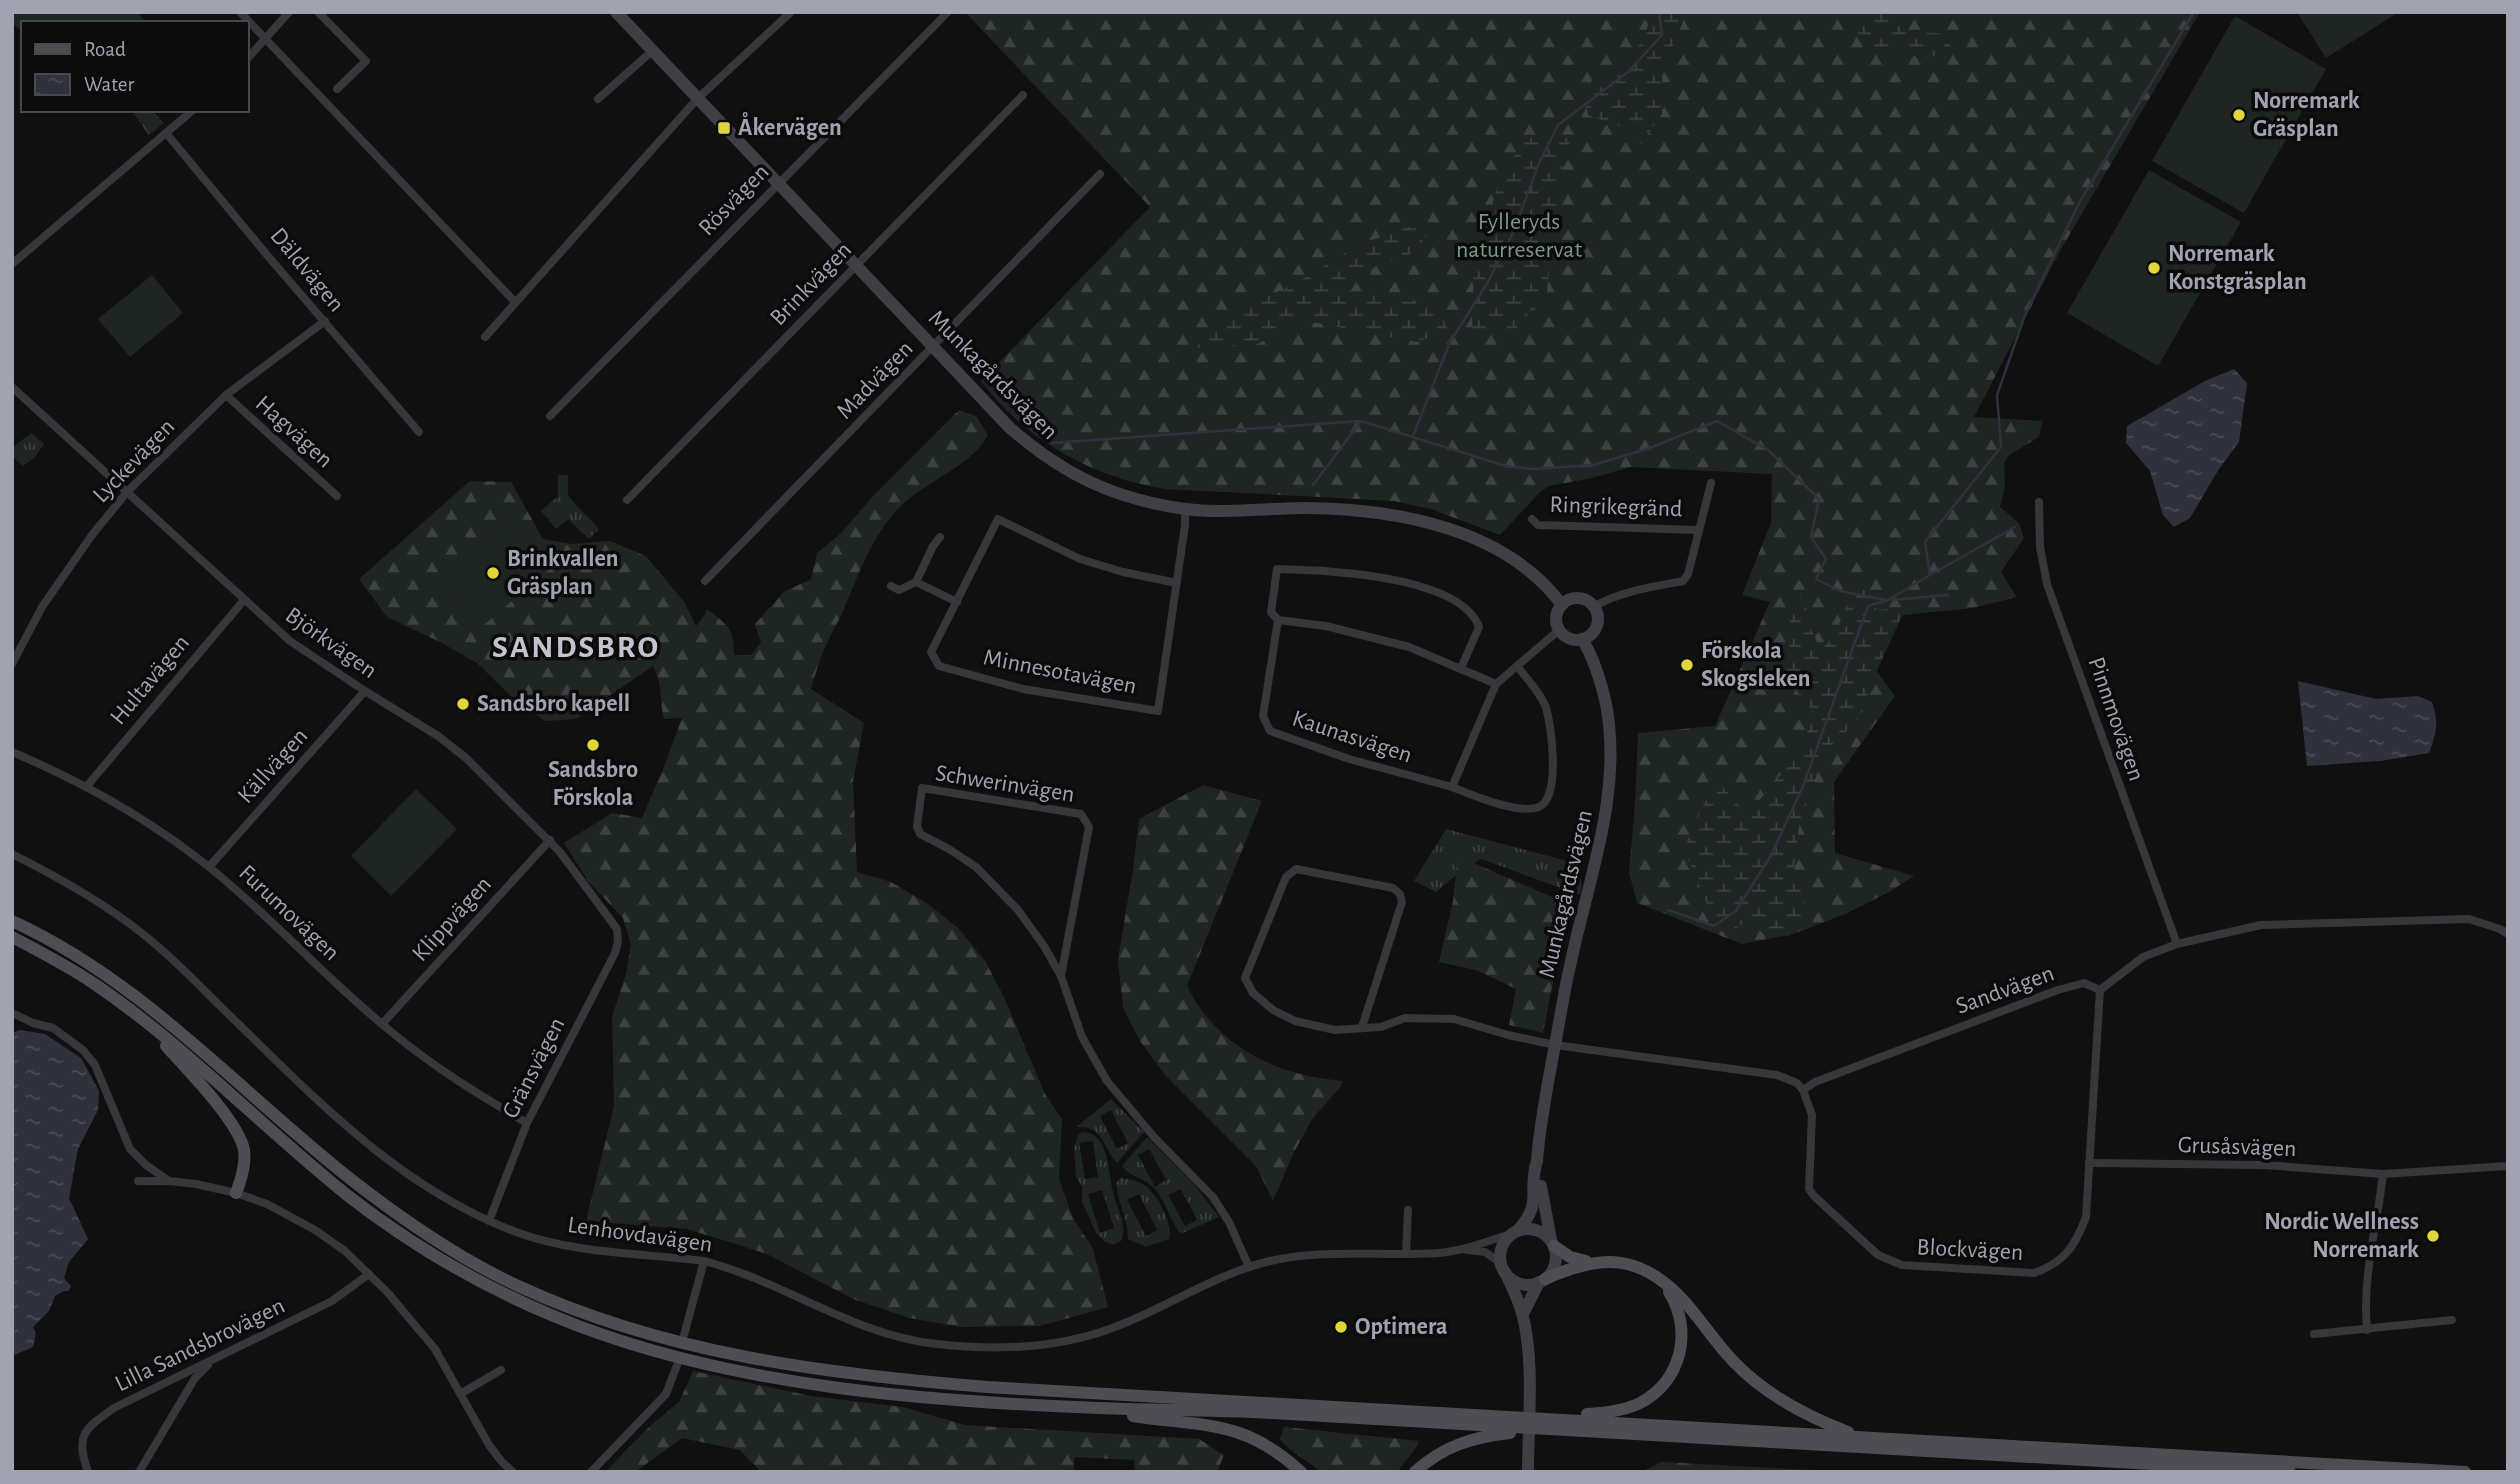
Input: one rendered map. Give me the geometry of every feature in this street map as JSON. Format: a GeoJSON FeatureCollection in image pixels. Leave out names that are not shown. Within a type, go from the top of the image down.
{"type":"FeatureCollection","features":[{"type":"Feature","properties":{"kind":"main road"},"geometry":{"type":"LineString","coordinates":[[12,921],[96,968],[140,998],[337,1168],[405,1219],[458,1253],[515,1284],[596,1318],[736,1356],[788,1366],[881,1377],[1040,1390],[2465,1472]]}},
{"type":"Feature","properties":{"kind":"main road"},"geometry":{"type":"LineString","coordinates":[[12,937],[85,977],[145,1021],[323,1175],[374,1215],[458,1270],[561,1319],[649,1349],[760,1375],[861,1390],[1074,1407],[1237,1411],[2290,1472]]}},
{"type":"Feature","properties":{"kind":"main road"},"geometry":{"type":"LineString","coordinates":[[145,1021],[222,1112],[240,1140],[244,1160],[236,1193]]}},
{"type":"Feature","properties":{"kind":"main road"},"geometry":{"type":"LineString","coordinates":[[1552,1243],[1570,1257],[1590,1262],[1628,1264],[1647,1271],[1684,1301],[1733,1362],[1762,1387],[1797,1410],[1858,1436]]}},
{"type":"Feature","properties":{"kind":"main road"},"geometry":{"type":"LineString","coordinates":[[1542,1281],[1590,1262]]}},
{"type":"Feature","properties":{"kind":"main road"},"geometry":{"type":"LineString","coordinates":[[1539,1417],[1600,1413],[1625,1408],[1641,1402],[1666,1382],[1679,1357],[1682,1328],[1679,1313],[1663,1282]]}},
{"type":"Feature","properties":{"kind":"main road"},"geometry":{"type":"LineString","coordinates":[[1074,1407],[1231,1429],[1272,1448],[1301,1472]]}},
{"type":"Feature","properties":{"kind":"main road"},"geometry":{"type":"LineString","coordinates":[[1415,1472],[1433,1457],[1459,1443],[1491,1435],[1543,1430]]}},
{"type":"Feature","properties":{"kind":"street"},"geometry":{"type":"LineString","coordinates":[[240,12],[515,302]]}},
{"type":"Feature","properties":{"kind":"street"},"geometry":{"type":"LineString","coordinates":[[248,58],[289,12]]}},
{"type":"Feature","properties":{"kind":"street"},"geometry":{"type":"LineString","coordinates":[[318,12],[366,61],[337,89]]}},
{"type":"Feature","properties":{"kind":"street","name":"Munkagårdsvägen"},"geometry":{"type":"LineString","coordinates":[[616,12],[1010,428],[1063,470],[1096,486],[1185,509],[1360,509],[1423,520],[1482,543],[1511,559],[1550,590],[1562,605]]}},
{"type":"Feature","properties":{"kind":"street"},"geometry":{"type":"LineString","coordinates":[[485,337],[697,99],[791,12]]}},
{"type":"Feature","properties":{"kind":"street","name":"Rösvägen"},"geometry":{"type":"LineString","coordinates":[[550,416],[947,13]]}},
{"type":"Feature","properties":{"kind":"street"},"geometry":{"type":"LineString","coordinates":[[598,99],[652,51]]}},
{"type":"Feature","properties":{"kind":"street","name":"Brinkvägen"},"geometry":{"type":"LineString","coordinates":[[627,500],[1023,96]]}},
{"type":"Feature","properties":{"kind":"street"},"geometry":{"type":"LineString","coordinates":[[12,264],[190,112]]}},
{"type":"Feature","properties":{"kind":"street","name":"Däldvägen"},"geometry":{"type":"LineString","coordinates":[[166,133],[419,432]]}},
{"type":"Feature","properties":{"kind":"street","name":"Madvägen"},"geometry":{"type":"LineString","coordinates":[[705,581],[1100,174]]}},
{"type":"Feature","properties":{"kind":"street","name":"Lyckevägen"},"geometry":{"type":"LineString","coordinates":[[12,664],[42,607],[92,535],[127,492],[226,395],[324,321]]}},
{"type":"Feature","properties":{"kind":"street","name":"Björkvägen"},"geometry":{"type":"LineString","coordinates":[[12,387],[290,641],[438,736],[493,783],[550,840],[618,934]]}},
{"type":"Feature","properties":{"kind":"street","name":"Hagvägen"},"geometry":{"type":"LineString","coordinates":[[226,395],[337,496]]}},
{"type":"Feature","properties":{"kind":"street","name":"Ringrikegränd"},"geometry":{"type":"LineString","coordinates":[[1593,607],[1628,592],[1684,581],[1710,483]]}},
{"type":"Feature","properties":{"kind":"street","name":"Pinnmovägen"},"geometry":{"type":"LineString","coordinates":[[2039,502],[2040,547],[2047,584],[2177,944]]}},
{"type":"Feature","properties":{"kind":"street","name":"Minnesotavägen"},"geometry":{"type":"LineString","coordinates":[[1177,583],[1123,572],[1080,559],[998,519],[931,652],[939,666],[1023,689],[1158,711],[1177,583],[1185,524],[1185,509]]}},
{"type":"Feature","properties":{"kind":"street","name":"Ringrikegränd"},"geometry":{"type":"LineString","coordinates":[[1532,519],[1538,525],[1699,530]]}},
{"type":"Feature","properties":{"kind":"street"},"geometry":{"type":"LineString","coordinates":[[891,586],[899,590],[916,582],[940,537]]}},
{"type":"Feature","properties":{"kind":"street","name":"Kaunasvägen"},"geometry":{"type":"LineString","coordinates":[[1461,668],[1479,627],[1476,619],[1449,599],[1410,584],[1356,573],[1277,569],[1271,612],[1278,620],[1263,716],[1270,731],[1349,759],[1520,808],[1536,809],[1544,805],[1551,795],[1550,726],[1539,693],[1517,666]]}},
{"type":"Feature","properties":{"kind":"street"},"geometry":{"type":"LineString","coordinates":[[916,582],[957,602]]}},
{"type":"Feature","properties":{"kind":"street"},"geometry":{"type":"LineString","coordinates":[[1578,598],[1593,607],[1597,618],[1595,629],[1582,639],[1569,638],[1559,630],[1556,620],[1562,605],[1567,601],[1578,598]]}},
{"type":"Feature","properties":{"kind":"street","name":"Hultavägen"},"geometry":{"type":"LineString","coordinates":[[87,786],[244,600]]}},
{"type":"Feature","properties":{"kind":"street"},"geometry":{"type":"LineString","coordinates":[[1278,620],[1326,626],[1370,636],[1409,648],[1496,684]]}},
{"type":"Feature","properties":{"kind":"street"},"geometry":{"type":"LineString","coordinates":[[1452,787],[1496,684],[1559,630]]}},
{"type":"Feature","properties":{"kind":"street","name":"Munkagårdsvägen"},"geometry":{"type":"LineString","coordinates":[[1515,1232],[1530,1215],[1534,1203],[1534,1170],[1544,1097],[1570,966],[1609,799],[1612,758],[1610,727],[1603,691],[1582,639]]}},
{"type":"Feature","properties":{"kind":"street","name":"Källvägen"},"geometry":{"type":"LineString","coordinates":[[209,867],[365,691]]}},
{"type":"Feature","properties":{"kind":"street","name":"Furumovägen"},"geometry":{"type":"LineString","coordinates":[[12,752],[87,786],[170,838],[209,867],[277,926],[382,1024],[428,1059],[527,1123]]}},
{"type":"Feature","properties":{"kind":"street","name":"Schwerinvägen"},"geometry":{"type":"LineString","coordinates":[[1061,976],[1089,827],[1087,820],[1081,814],[922,788],[917,826],[920,834],[963,858],[988,878],[1032,928],[1061,976],[1082,1037],[1107,1081],[1154,1137],[1213,1197],[1229,1222],[1249,1267]]}},
{"type":"Feature","properties":{"kind":"street","name":"Klippvägen"},"geometry":{"type":"LineString","coordinates":[[382,1024],[550,840]]}},
{"type":"Feature","properties":{"kind":"street","name":"Lenhovdavägen"},"geometry":{"type":"LineString","coordinates":[[12,854],[78,890],[143,934],[339,1121],[379,1155],[437,1194],[489,1222],[531,1237],[573,1246],[704,1261],[744,1273],[886,1335],[936,1344],[999,1348],[1065,1342],[1116,1327],[1226,1275],[1292,1257],[1319,1254],[1406,1254],[1464,1249],[1485,1252],[1503,1268]]}},
{"type":"Feature","properties":{"kind":"street"},"geometry":{"type":"LineString","coordinates":[[1362,1027],[1402,902],[1400,894],[1393,888],[1296,869],[1286,877],[1245,978],[1254,993],[1273,1010],[1295,1021],[1335,1030],[1381,1027],[1405,1018],[1454,1018],[1508,1035],[1555,1045],[1777,1075],[1797,1083],[1803,1090]]}},
{"type":"Feature","properties":{"kind":"street"},"geometry":{"type":"LineString","coordinates":[[2100,990],[2143,957],[2177,944],[2261,925],[2469,919],[2508,934]]}},
{"type":"Feature","properties":{"kind":"street","name":"Gränsvägen"},"geometry":{"type":"LineString","coordinates":[[489,1222],[527,1123],[610,964],[618,934]]}},
{"type":"Feature","properties":{"kind":"street","name":"Sandvägen"},"geometry":{"type":"LineString","coordinates":[[1803,1090],[1815,1082],[2058,990],[2084,983],[2100,990]]}},
{"type":"Feature","properties":{"kind":"street","name":"Blockvägen"},"geometry":{"type":"LineString","coordinates":[[1803,1090],[1812,1115],[1809,1189],[1878,1255],[1902,1265],[2034,1273],[2054,1266],[2077,1242],[2086,1217],[2100,990]]}},
{"type":"Feature","properties":{"kind":"street"},"geometry":{"type":"LineString","coordinates":[[14,1016],[53,1028],[83,1050],[95,1065],[130,1149],[146,1165],[169,1181]]}},
{"type":"Feature","properties":{"kind":"street","name":"Munkagårdsvägen"},"geometry":{"type":"LineString","coordinates":[[1537,1161],[1552,1243]]}},
{"type":"Feature","properties":{"kind":"street","name":"Grusåsvägen"},"geometry":{"type":"LineString","coordinates":[[2089,1164],[2264,1165],[2384,1174],[2508,1166]]}},
{"type":"Feature","properties":{"kind":"street"},"geometry":{"type":"LineString","coordinates":[[2367,1330],[2367,1269],[2376,1231],[2384,1174]]}},
{"type":"Feature","properties":{"kind":"street"},"geometry":{"type":"LineString","coordinates":[[138,1181],[196,1184],[236,1193],[290,1215],[345,1251],[411,1318],[435,1349],[489,1445],[513,1472]]}},
{"type":"Feature","properties":{"kind":"street"},"geometry":{"type":"LineString","coordinates":[[1406,1254],[1408,1210]]}},
{"type":"Feature","properties":{"kind":"street"},"geometry":{"type":"LineString","coordinates":[[1523,1314],[1555,1264],[1552,1243],[1536,1230],[1515,1232],[1503,1244],[1503,1268],[1523,1314],[1528,1361],[1528,1472]]}},
{"type":"Feature","properties":{"kind":"street","name":"Lenhovdavägen"},"geometry":{"type":"LineString","coordinates":[[1464,1249],[1515,1232]]}},
{"type":"Feature","properties":{"kind":"street"},"geometry":{"type":"LineString","coordinates":[[684,1335],[704,1261]]}},
{"type":"Feature","properties":{"kind":"street"},"geometry":{"type":"LineString","coordinates":[[1503,1268],[1520,1283],[1542,1281]]}},
{"type":"Feature","properties":{"kind":"street","name":"Lilla Sandsbrovägen"},"geometry":{"type":"LineString","coordinates":[[88,1472],[81,1444],[84,1432],[114,1408],[332,1301],[369,1274]]}},
{"type":"Feature","properties":{"kind":"street"},"geometry":{"type":"LineString","coordinates":[[2314,1334],[2452,1320]]}},
{"type":"Feature","properties":{"kind":"street"},"geometry":{"type":"LineString","coordinates":[[139,1472],[195,1378],[212,1360]]}},
{"type":"Feature","properties":{"kind":"street"},"geometry":{"type":"LineString","coordinates":[[591,1472],[666,1394],[677,1364]]}},
{"type":"Feature","properties":{"kind":"street"},"geometry":{"type":"LineString","coordinates":[[460,1394],[501,1370]]}},
{"type":"Feature","properties":{"kind":"green space"},"geometry":{"type":"Polygon","coordinates":[[[12,12],[137,12],[145,21],[21,21],[21,30],[12,23],[12,12]]]}},
{"type":"Feature","properties":{"kind":"green space","name":"Fylleryds naturreservat"},"geometry":{"type":"Polygon","coordinates":[[[965,12],[2200,12],[2060,251],[1974,417],[2042,421],[2039,437],[2008,456],[2004,464],[2005,486],[2000,507],[2019,523],[2024,538],[2001,572],[2017,597],[1973,608],[1903,615],[1870,662],[1895,696],[1834,782],[1835,853],[1914,876],[1845,914],[1793,934],[1742,944],[1637,903],[1629,872],[1638,733],[1715,726],[1770,602],[1742,595],[1771,523],[1772,474],[1630,467],[1549,486],[1540,492],[1500,535],[1431,509],[1394,501],[1166,489],[1139,484],[1087,466],[1040,439],[1019,422],[981,381],[1150,207],[965,12]]]}},
{"type":"Feature","properties":{"kind":"green space"},"geometry":{"type":"Polygon","coordinates":[[[1654,12],[1687,12],[1662,73],[1662,114],[1641,144],[1633,131],[1588,115],[1582,86],[1618,68],[1640,44],[1654,12]]]}},
{"type":"Feature","properties":{"kind":"green space"},"geometry":{"type":"Polygon","coordinates":[[[1862,12],[1889,12],[1908,31],[1947,34],[1952,51],[1922,59],[1898,49],[1873,49],[1851,26],[1862,12]]]}},
{"type":"Feature","properties":{"kind":"green space","name":"Norremark Gräsplan"},"geometry":{"type":"Polygon","coordinates":[[[2297,12],[2399,12],[2326,58],[2297,12]]]}},
{"type":"Feature","properties":{"kind":"green space","name":"Norremark Gräsplan"},"geometry":{"type":"Polygon","coordinates":[[[2235,16],[2326,69],[2244,213],[2152,161],[2235,16]]]}},
{"type":"Feature","properties":{"kind":"green space"},"geometry":{"type":"Polygon","coordinates":[[[132,112],[154,112],[164,123],[149,135],[132,112]]]}},
{"type":"Feature","properties":{"kind":"green space"},"geometry":{"type":"Polygon","coordinates":[[[1526,138],[1571,138],[1553,221],[1547,292],[1514,331],[1472,331],[1474,268],[1500,178],[1526,138]]]}},
{"type":"Feature","properties":{"kind":"green space","name":"Norremark Konstgräsplan"},"geometry":{"type":"Polygon","coordinates":[[[2149,170],[2241,222],[2158,366],[2067,313],[2149,170]]]}},
{"type":"Feature","properties":{"kind":"green space"},"geometry":{"type":"Polygon","coordinates":[[[1416,224],[1428,233],[1416,252],[1381,263],[1337,290],[1369,291],[1440,310],[1448,330],[1417,342],[1301,320],[1254,346],[1191,348],[1226,316],[1296,283],[1357,246],[1416,224]]]}},
{"type":"Feature","properties":{"kind":"green space"},"geometry":{"type":"Polygon","coordinates":[[[152,275],[183,313],[130,357],[98,319],[152,275]]]}},
{"type":"Feature","properties":{"kind":"green space"},"geometry":{"type":"Polygon","coordinates":[[[959,410],[976,416],[988,435],[971,456],[907,500],[880,531],[827,642],[811,689],[864,723],[853,781],[857,872],[891,882],[928,904],[958,928],[985,961],[1004,997],[1045,1094],[1062,1119],[1059,1179],[1073,1218],[1093,1249],[1108,1307],[1040,1326],[961,1327],[909,1318],[853,1299],[767,1254],[687,1229],[586,1221],[614,1106],[612,1017],[626,974],[631,944],[623,918],[588,881],[564,843],[612,813],[642,818],[682,718],[664,719],[660,685],[653,666],[576,719],[545,721],[515,700],[477,663],[387,617],[359,579],[470,481],[511,482],[543,539],[572,544],[610,541],[646,556],[685,603],[696,626],[707,609],[731,633],[734,655],[751,655],[761,642],[755,624],[784,592],[811,579],[817,553],[840,534],[875,494],[959,410]]]}},
{"type":"Feature","properties":{"kind":"green space"},"geometry":{"type":"Polygon","coordinates":[[[31,433],[44,444],[34,458],[23,466],[12,456],[12,448],[31,433]]]}},
{"type":"Feature","properties":{"kind":"green space"},"geometry":{"type":"Polygon","coordinates":[[[558,475],[568,475],[568,496],[599,529],[589,539],[568,519],[556,529],[541,511],[558,496],[558,475]]]}},
{"type":"Feature","properties":{"kind":"green space","name":"Brinkvallen Gräsplan"},"geometry":{"type":"Polygon","coordinates":[[[508,517],[551,568],[479,629],[436,578],[508,517]]]}},
{"type":"Feature","properties":{"kind":"green space"},"geometry":{"type":"Polygon","coordinates":[[[1866,583],[1877,610],[1906,607],[1857,721],[1824,752],[1799,827],[1794,867],[1807,909],[1789,936],[1769,936],[1744,923],[1725,936],[1710,912],[1684,849],[1704,803],[1721,785],[1742,809],[1756,804],[1798,754],[1815,713],[1785,677],[1789,656],[1790,612],[1805,589],[1808,624],[1821,650],[1835,634],[1852,592],[1866,583]]]}},
{"type":"Feature","properties":{"kind":"green space"},"geometry":{"type":"Polygon","coordinates":[[[1203,785],[1262,801],[1187,986],[1215,1026],[1232,1042],[1273,1065],[1295,1073],[1343,1081],[1313,1118],[1294,1152],[1273,1201],[1256,1166],[1165,1075],[1140,1041],[1123,1008],[1118,959],[1139,819],[1203,785]]]}},
{"type":"Feature","properties":{"kind":"green space"},"geometry":{"type":"Polygon","coordinates":[[[416,789],[457,829],[391,896],[351,856],[416,789]]]}},
{"type":"Feature","properties":{"kind":"green space"},"geometry":{"type":"Polygon","coordinates":[[[1446,829],[1579,864],[1582,888],[1580,895],[1481,859],[1436,892],[1414,881],[1446,829]]]}},
{"type":"Feature","properties":{"kind":"green space"},"geometry":{"type":"Polygon","coordinates":[[[1458,856],[1568,904],[1543,1033],[1509,1025],[1516,989],[1476,970],[1439,962],[1453,901],[1458,856]]]}},
{"type":"Feature","properties":{"kind":"green space"},"geometry":{"type":"Polygon","coordinates":[[[1111,1099],[1144,1132],[1117,1163],[1097,1133],[1076,1127],[1111,1099]],[[1111,1110],[1100,1116],[1117,1149],[1128,1143],[1111,1110]]]}},
{"type":"Feature","properties":{"kind":"green space"},"geometry":{"type":"Polygon","coordinates":[[[1082,1132],[1098,1139],[1106,1155],[1123,1228],[1121,1241],[1113,1245],[1104,1241],[1096,1232],[1082,1202],[1082,1186],[1076,1177],[1074,1148],[1078,1135],[1082,1132]],[[1093,1141],[1079,1143],[1085,1179],[1098,1177],[1093,1141]],[[1102,1190],[1088,1194],[1100,1233],[1114,1228],[1102,1190]]]}},
{"type":"Feature","properties":{"kind":"green space"},"geometry":{"type":"Polygon","coordinates":[[[1147,1137],[1192,1182],[1219,1217],[1183,1233],[1179,1232],[1154,1188],[1122,1166],[1147,1137]],[[1149,1149],[1138,1155],[1155,1187],[1166,1180],[1149,1149]],[[1181,1189],[1168,1195],[1185,1226],[1197,1220],[1181,1189]]]}},
{"type":"Feature","properties":{"kind":"green space"},"geometry":{"type":"Polygon","coordinates":[[[1121,1178],[1132,1180],[1152,1192],[1167,1219],[1169,1239],[1146,1247],[1128,1239],[1116,1183],[1121,1178]],[[1139,1194],[1127,1200],[1146,1236],[1157,1230],[1139,1194]]]}},
{"type":"Feature","properties":{"kind":"green space"},"geometry":{"type":"Polygon","coordinates":[[[693,1371],[811,1396],[903,1407],[965,1425],[1199,1439],[1224,1455],[1217,1472],[1135,1472],[1134,1460],[1075,1457],[1073,1472],[761,1472],[740,1450],[682,1438],[635,1472],[605,1472],[649,1427],[679,1402],[693,1371]]]}},
{"type":"Feature","properties":{"kind":"green space"},"geometry":{"type":"Polygon","coordinates":[[[1284,1427],[1419,1441],[1397,1472],[1320,1472],[1280,1439],[1284,1427]]]}},
{"type":"Feature","properties":{"kind":"green space"},"geometry":{"type":"Polygon","coordinates":[[[1661,1462],[1851,1472],[1641,1472],[1661,1462]]]}},
{"type":"Feature","properties":{"kind":"water"},"geometry":{"type":"Polygon","coordinates":[[[2234,369],[2247,383],[2239,442],[2219,469],[2190,518],[2174,527],[2163,515],[2150,471],[2126,443],[2127,426],[2205,381],[2234,369]]]}},
{"type":"Feature","properties":{"kind":"water"},"geometry":{"type":"Polygon","coordinates":[[[2298,681],[2376,699],[2418,696],[2432,702],[2436,727],[2429,753],[2380,761],[2307,766],[2298,681]]]}},
{"type":"Feature","properties":{"kind":"water"},"geometry":{"type":"Polygon","coordinates":[[[20,1030],[45,1034],[81,1058],[99,1091],[98,1110],[78,1149],[69,1198],[88,1239],[69,1262],[64,1278],[71,1286],[69,1291],[55,1296],[49,1311],[33,1327],[36,1333],[33,1347],[12,1356],[12,1033],[20,1030]]]}},
{"type":"Feature","properties":{"kind":"waterway"},"geometry":{"type":"LineString","coordinates":[[1413,436],[1450,342],[1488,282],[1513,233],[1539,163],[1558,125],[1628,72],[1662,35],[1659,12]]}},
{"type":"Feature","properties":{"kind":"waterway"},"geometry":{"type":"LineString","coordinates":[[1668,910],[1714,926],[1736,911],[1770,857],[1802,789],[1868,606],[1888,600],[1930,575],[1925,542],[2001,447],[1997,395],[2025,315],[2079,203],[2194,12]]}},
{"type":"Feature","properties":{"kind":"waterway"},"geometry":{"type":"LineString","coordinates":[[1052,443],[1361,421],[1506,466],[1534,469],[1593,465],[1647,449],[1717,421],[1768,450],[1819,499],[1811,537],[1826,559],[1816,579],[1840,591],[1885,600]]}},
{"type":"Feature","properties":{"kind":"waterway"},"geometry":{"type":"LineString","coordinates":[[1313,485],[1361,421]]}},
{"type":"Feature","properties":{"kind":"waterway"},"geometry":{"type":"LineString","coordinates":[[1930,575],[2015,527]]}},
{"type":"Feature","properties":{"kind":"waterway"},"geometry":{"type":"LineString","coordinates":[[1891,600],[1948,595]]}},
{"type":"Feature","properties":{"kind":"place","name":"Norremark Gräsplan"},"geometry":{"type":"Point","coordinates":[2239,115]}},
{"type":"Feature","properties":{"kind":"place","name":"Åkervägen"},"geometry":{"type":"Point","coordinates":[724,128]}},
{"type":"Feature","properties":{"kind":"place","name":"Norremark Konstgräsplan"},"geometry":{"type":"Point","coordinates":[2154,268]}},
{"type":"Feature","properties":{"kind":"place","name":"Brinkvallen Gräsplan"},"geometry":{"type":"Point","coordinates":[493,573]}},
{"type":"Feature","properties":{"kind":"place","name":"Förskola Skogsleken"},"geometry":{"type":"Point","coordinates":[1687,665]}},
{"type":"Feature","properties":{"kind":"place","name":"Sandsbro kapell"},"geometry":{"type":"Point","coordinates":[463,704]}},
{"type":"Feature","properties":{"kind":"place","name":"Sandsbro Förskola"},"geometry":{"type":"Point","coordinates":[593,745]}},
{"type":"Feature","properties":{"kind":"place","name":"Nordic Wellness Norremark"},"geometry":{"type":"Point","coordinates":[2433,1236]}},
{"type":"Feature","properties":{"kind":"place","name":"Optimera"},"geometry":{"type":"Point","coordinates":[1341,1327]}},
{"type":"Feature","properties":{"kind":"district","name":"SANDSBRO"},"geometry":{"type":"Point","coordinates":[576,647]}}]}
